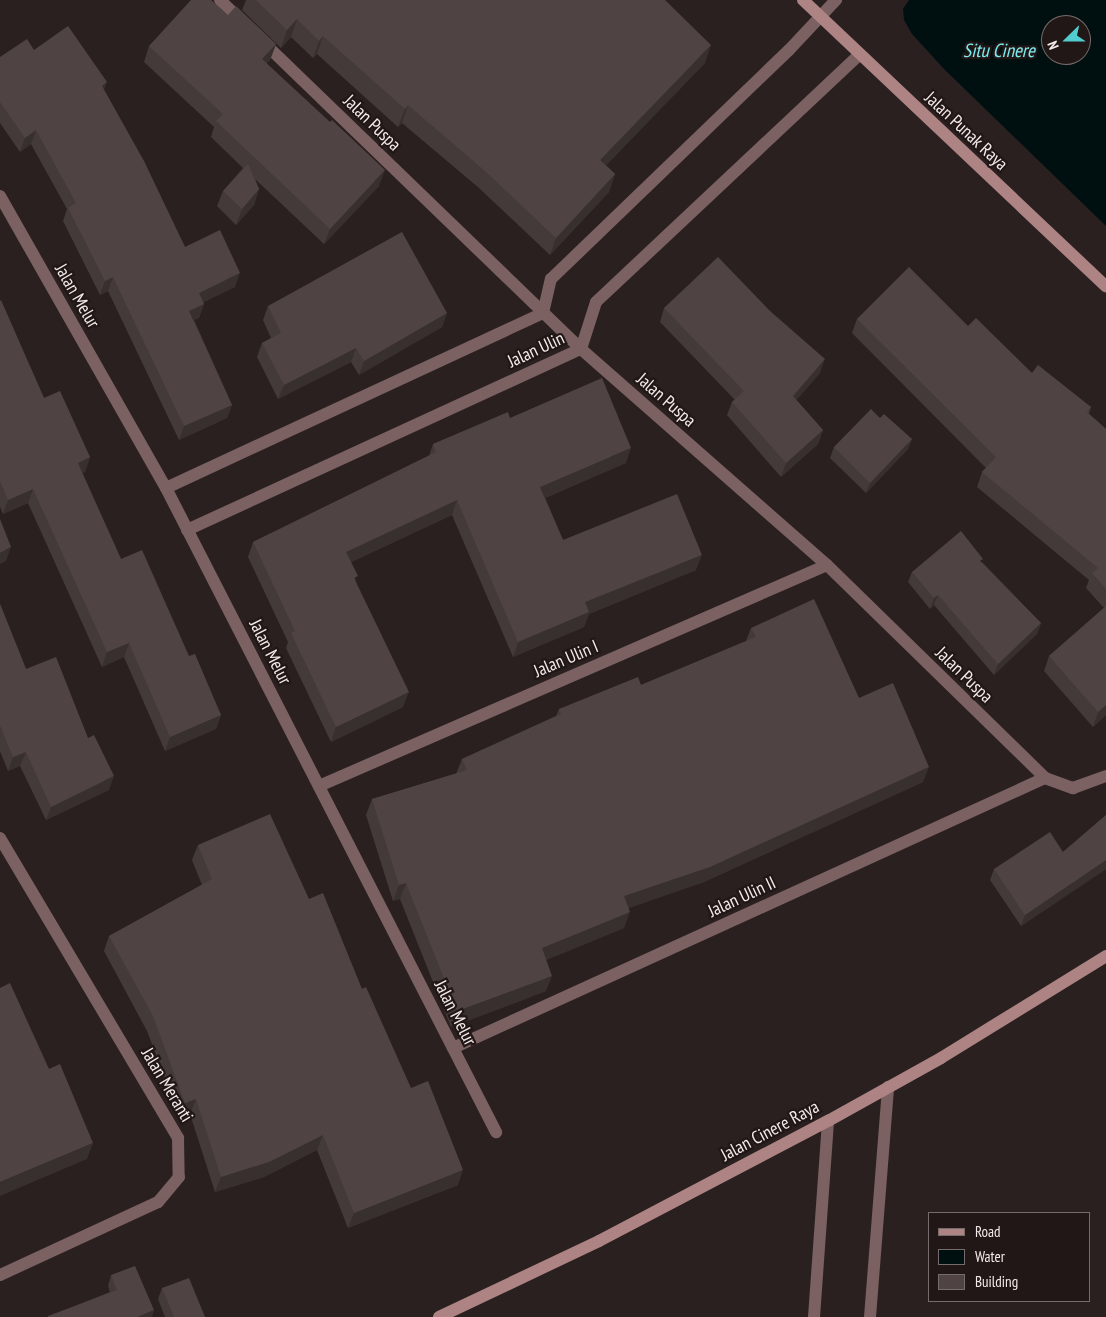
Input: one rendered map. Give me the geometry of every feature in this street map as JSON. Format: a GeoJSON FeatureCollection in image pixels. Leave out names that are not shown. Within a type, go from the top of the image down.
{"type":"FeatureCollection","features":[{"type":"Feature","properties":{"kind":"main road","name":"Jalan Punak Raya"},"geometry":{"type":"LineString","coordinates":[[803,0],[1106,287]]}},
{"type":"Feature","properties":{"kind":"main road","name":"Jalan Cinere Raya"},"geometry":{"type":"LineString","coordinates":[[440,1317],[599,1241],[828,1121],[1106,956]]}},
{"type":"Feature","properties":{"kind":"street","name":"Jalan Puspa"},"geometry":{"type":"LineString","coordinates":[[220,0],[581,349],[827,565],[1044,778],[1073,788],[1106,776]]}},
{"type":"Feature","properties":{"kind":"street","name":"Jalan Ulin"},"geometry":{"type":"LineString","coordinates":[[166,488],[543,313],[551,279],[789,50],[836,0]]}},
{"type":"Feature","properties":{"kind":"street","name":"Jalan Ulin"},"geometry":{"type":"LineString","coordinates":[[188,530],[581,349],[596,302],[860,54]]}},
{"type":"Feature","properties":{"kind":"street","name":"Jalan Melur"},"geometry":{"type":"LineString","coordinates":[[0,196],[166,488],[496,1132]]}},
{"type":"Feature","properties":{"kind":"street","name":"Jalan Ulin I"},"geometry":{"type":"LineString","coordinates":[[319,786],[827,565]]}},
{"type":"Feature","properties":{"kind":"street","name":"Jalan Ulin II"},"geometry":{"type":"LineString","coordinates":[[453,1048],[1044,778]]}},
{"type":"Feature","properties":{"kind":"street","name":"Jalan Meranti"},"geometry":{"type":"LineString","coordinates":[[0,838],[178,1138],[179,1177],[158,1202],[0,1275]]}},
{"type":"Feature","properties":{"kind":"street"},"geometry":{"type":"LineString","coordinates":[[870,1317],[888,1087]]}},
{"type":"Feature","properties":{"kind":"street"},"geometry":{"type":"LineString","coordinates":[[814,1317],[828,1121]]}},
{"type":"Feature","properties":{"kind":"water","name":"Situ Cinere"},"geometry":{"type":"Polygon","coordinates":[[[909,0],[1106,0],[1106,226],[945,70],[912,34],[904,20],[903,9],[909,0]]]}},
{"type":"Feature","properties":{"kind":"building"},"geometry":{"type":"Polygon","coordinates":[[[191,0],[211,0],[228,15],[236,6],[276,44],[262,59],[330,122],[332,120],[385,170],[330,229],[216,121],[223,114],[149,46],[191,0]]]}},
{"type":"Feature","properties":{"kind":"building"},"geometry":{"type":"Polygon","coordinates":[[[256,0],[665,0],[711,45],[600,160],[615,174],[556,238],[485,171],[408,105],[405,109],[323,36],[319,41],[297,19],[287,30],[256,0]]]}},
{"type":"Feature","properties":{"kind":"building"},"geometry":{"type":"Polygon","coordinates":[[[68,26],[107,82],[102,86],[144,161],[185,247],[220,230],[240,273],[199,293],[204,304],[189,311],[232,405],[184,426],[113,277],[105,281],[68,208],[76,203],[36,130],[25,138],[0,102],[0,57],[27,39],[34,50],[68,26]]]}},
{"type":"Feature","properties":{"kind":"building"},"geometry":{"type":"Polygon","coordinates":[[[248,164],[259,189],[242,209],[223,191],[248,164]]]}},
{"type":"Feature","properties":{"kind":"building"},"geometry":{"type":"Polygon","coordinates":[[[402,232],[447,313],[364,361],[356,348],[284,385],[262,343],[281,333],[268,306],[402,232]]]}},
{"type":"Feature","properties":{"kind":"building"},"geometry":{"type":"Polygon","coordinates":[[[718,257],[770,311],[825,359],[793,396],[823,430],[786,463],[732,402],[744,391],[664,308],[718,257]]]}},
{"type":"Feature","properties":{"kind":"building"},"geometry":{"type":"Polygon","coordinates":[[[909,267],[968,326],[976,318],[1032,373],[1038,365],[1091,407],[1087,412],[1106,429],[1106,589],[1092,573],[1098,568],[982,472],[996,457],[857,319],[909,267]]]}},
{"type":"Feature","properties":{"kind":"building"},"geometry":{"type":"Polygon","coordinates":[[[1,300],[44,398],[60,391],[90,457],[78,463],[121,559],[142,550],[189,656],[195,654],[221,715],[170,737],[129,643],[107,652],[33,489],[8,500],[0,481],[1,300]]]}},
{"type":"Feature","properties":{"kind":"building"},"geometry":{"type":"Polygon","coordinates":[[[602,378],[631,448],[540,487],[563,540],[677,494],[702,555],[585,602],[589,612],[518,642],[457,500],[346,552],[358,576],[354,578],[409,692],[336,727],[291,633],[295,631],[253,542],[436,452],[433,444],[508,412],[510,418],[602,378]]]}},
{"type":"Feature","properties":{"kind":"building"},"geometry":{"type":"Polygon","coordinates":[[[871,409],[880,418],[884,414],[912,439],[870,483],[834,447],[871,409]]]}},
{"type":"Feature","properties":{"kind":"building"},"geometry":{"type":"Polygon","coordinates":[[[0,519],[11,547],[0,553],[0,519]]]}},
{"type":"Feature","properties":{"kind":"building"},"geometry":{"type":"Polygon","coordinates":[[[961,531],[983,559],[980,561],[1041,623],[998,664],[938,595],[934,598],[912,572],[961,531]]]}},
{"type":"Feature","properties":{"kind":"building"},"geometry":{"type":"Polygon","coordinates":[[[814,599],[859,698],[893,683],[929,767],[710,867],[624,896],[630,912],[542,948],[552,976],[457,1011],[406,883],[399,885],[372,799],[467,770],[462,759],[561,714],[559,709],[638,677],[641,685],[756,637],[751,628],[814,599]]]}},
{"type":"Feature","properties":{"kind":"building"},"geometry":{"type":"Polygon","coordinates":[[[0,604],[26,669],[56,657],[88,738],[94,735],[114,776],[51,807],[26,752],[13,757],[0,725],[0,604]]]}},
{"type":"Feature","properties":{"kind":"building"},"geometry":{"type":"Polygon","coordinates":[[[1106,606],[1106,705],[1098,712],[1049,656],[1106,606]]]}},
{"type":"Feature","properties":{"kind":"building"},"geometry":{"type":"Polygon","coordinates":[[[270,814],[309,899],[323,893],[362,989],[366,987],[411,1088],[428,1081],[463,1170],[354,1213],[323,1135],[269,1162],[221,1177],[196,1099],[185,1103],[153,1016],[109,936],[212,879],[198,845],[270,814]]]}},
{"type":"Feature","properties":{"kind":"building"},"geometry":{"type":"Polygon","coordinates":[[[1106,815],[1106,860],[1025,915],[994,869],[1050,832],[1063,852],[1106,815]]]}},
{"type":"Feature","properties":{"kind":"building"},"geometry":{"type":"Polygon","coordinates":[[[10,983],[49,1069],[60,1064],[93,1143],[0,1182],[0,988],[10,983]]]}},
{"type":"Feature","properties":{"kind":"building"},"geometry":{"type":"Polygon","coordinates":[[[135,1266],[154,1310],[137,1317],[48,1317],[117,1290],[111,1275],[135,1266]]]}},
{"type":"Feature","properties":{"kind":"building"},"geometry":{"type":"Polygon","coordinates":[[[189,1278],[205,1317],[174,1317],[162,1288],[189,1278]]]}}]}
